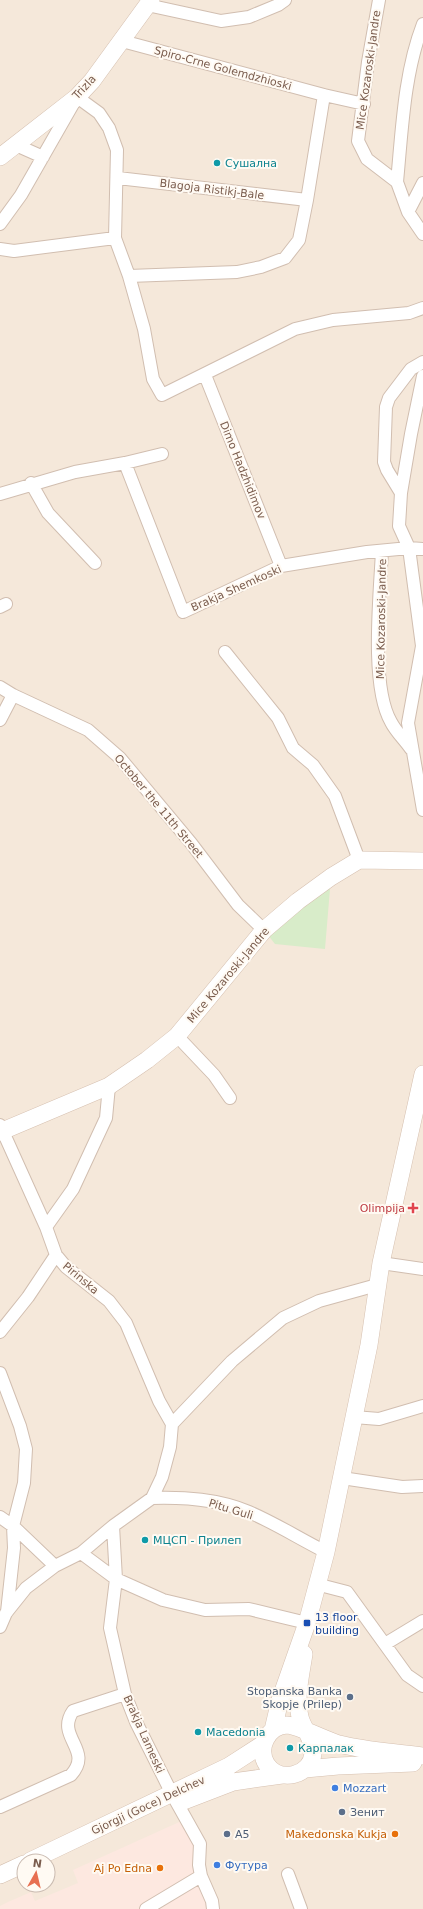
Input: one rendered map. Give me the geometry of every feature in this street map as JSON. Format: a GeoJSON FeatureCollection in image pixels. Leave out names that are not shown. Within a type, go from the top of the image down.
{"type":"FeatureCollection","features":[{"type":"Feature","properties":{"kind":"main road","name":"Trizla"},"geometry":{"type":"LineString","coordinates":[[0,157],[76,97],[92,81],[149,3]]}},
{"type":"Feature","properties":{"kind":"main road"},"geometry":{"type":"LineString","coordinates":[[359,860],[423,861]]}},
{"type":"Feature","properties":{"kind":"main road","name":"Mice Kozaroski-Jandre"},"geometry":{"type":"LineString","coordinates":[[1,1130],[109,1086],[147,1060],[177,1036],[264,930],[298,901],[359,860]]}},
{"type":"Feature","properties":{"kind":"main road"},"geometry":{"type":"LineString","coordinates":[[422,1079],[381,1263],[369,1345],[326,1552],[316,1584],[307,1623],[268,1737],[264,1760],[275,1772],[282,1775],[294,1775],[305,1770],[338,1766],[423,1762]]}},
{"type":"Feature","properties":{"kind":"main road"},"geometry":{"type":"LineString","coordinates":[[305,1732],[300,1718],[298,1704],[307,1623]]}},
{"type":"Feature","properties":{"kind":"main road"},"geometry":{"type":"LineString","coordinates":[[268,1737],[281,1726],[289,1725],[298,1727],[305,1732],[311,1738],[313,1746],[313,1755],[305,1770]]}},
{"type":"Feature","properties":{"kind":"main road"},"geometry":{"type":"LineString","coordinates":[[305,1732],[340,1744],[423,1756]]}},
{"type":"Feature","properties":{"kind":"main road","name":"Gjorgji (Goce) Delchev"},"geometry":{"type":"LineString","coordinates":[[56,1860],[175,1799],[229,1766],[268,1737]]}},
{"type":"Feature","properties":{"kind":"main road","name":"Gjorgji (Goce) Delchev"},"geometry":{"type":"LineString","coordinates":[[49,1853],[175,1799],[191,1797],[233,1782],[282,1775]]}},
{"type":"Feature","properties":{"kind":"main road"},"geometry":{"type":"LineString","coordinates":[[0,1875],[16,1868]]}},
{"type":"Feature","properties":{"kind":"main road"},"geometry":{"type":"LineString","coordinates":[[0,1887],[16,1879]]}},
{"type":"Feature","properties":{"kind":"street"},"geometry":{"type":"LineString","coordinates":[[149,3],[221,21],[249,17],[278,5],[285,0]]}},
{"type":"Feature","properties":{"kind":"street","name":"Mice Kozaroski-Jandre"},"geometry":{"type":"LineString","coordinates":[[375,1],[364,104],[358,141],[367,159],[397,182]]}},
{"type":"Feature","properties":{"kind":"street"},"geometry":{"type":"LineString","coordinates":[[423,24],[416,42],[406,96],[397,182],[408,212],[423,234]]}},
{"type":"Feature","properties":{"kind":"street","name":"Spiro-Crne Golemdzhioski"},"geometry":{"type":"LineString","coordinates":[[122,41],[324,95],[364,104]]}},
{"type":"Feature","properties":{"kind":"street"},"geometry":{"type":"LineString","coordinates":[[129,276],[237,272],[261,267],[285,258],[298,240],[307,200],[324,95]]}},
{"type":"Feature","properties":{"kind":"street"},"geometry":{"type":"LineString","coordinates":[[0,224],[21,195],[76,97],[99,114],[109,128],[117,150],[118,178],[115,238],[129,276],[144,329],[154,379],[162,395],[295,329],[333,320],[409,313],[423,308]]}},
{"type":"Feature","properties":{"kind":"street"},"geometry":{"type":"LineString","coordinates":[[16,145],[42,157]]}},
{"type":"Feature","properties":{"kind":"street","name":"Blagoja Ristikj-Bale"},"geometry":{"type":"LineString","coordinates":[[118,178],[307,200]]}},
{"type":"Feature","properties":{"kind":"street"},"geometry":{"type":"LineString","coordinates":[[408,212],[423,183]]}},
{"type":"Feature","properties":{"kind":"street"},"geometry":{"type":"LineString","coordinates":[[0,249],[14,251],[115,238]]}},
{"type":"Feature","properties":{"kind":"street"},"geometry":{"type":"LineString","coordinates":[[402,493],[387,470],[384,462],[386,407],[389,398],[411,369],[423,362]]}},
{"type":"Feature","properties":{"kind":"street","name":"Dimo Hadzhidimov"},"geometry":{"type":"LineString","coordinates":[[205,375],[281,566]]}},
{"type":"Feature","properties":{"kind":"street","name":"Mice Kozaroski-Jandre"},"geometry":{"type":"LineString","coordinates":[[423,376],[411,434],[402,493],[399,526],[409,548],[422,646],[408,723],[423,810]]}},
{"type":"Feature","properties":{"kind":"street"},"geometry":{"type":"LineString","coordinates":[[0,494],[75,472],[125,463],[162,454]]}},
{"type":"Feature","properties":{"kind":"street","name":"Brakja Shemkoski"},"geometry":{"type":"LineString","coordinates":[[125,463],[183,612],[281,566],[382,551],[409,548],[423,549]]}},
{"type":"Feature","properties":{"kind":"street"},"geometry":{"type":"LineString","coordinates":[[31,484],[48,513],[94,563]]}},
{"type":"Feature","properties":{"kind":"street","name":"Mice Kozaroski-Jandre"},"geometry":{"type":"LineString","coordinates":[[382,551],[379,688],[390,722],[412,749]]}},
{"type":"Feature","properties":{"kind":"street"},"geometry":{"type":"LineString","coordinates":[[225,652],[278,718],[293,748],[313,765],[335,796],[359,860]]}},
{"type":"Feature","properties":{"kind":"street","name":"October the 11th Street"},"geometry":{"type":"LineString","coordinates":[[0,687],[13,695],[88,730],[120,758],[191,844],[238,905],[264,930]]}},
{"type":"Feature","properties":{"kind":"street"},"geometry":{"type":"LineString","coordinates":[[0,720],[13,695]]}},
{"type":"Feature","properties":{"kind":"street"},"geometry":{"type":"LineString","coordinates":[[177,1036],[214,1075],[230,1098]]}},
{"type":"Feature","properties":{"kind":"street"},"geometry":{"type":"LineString","coordinates":[[46,1227],[73,1189],[106,1118],[109,1086]]}},
{"type":"Feature","properties":{"kind":"street","name":"Pirinska"},"geometry":{"type":"LineString","coordinates":[[1,1130],[46,1227],[56,1255],[66,1267],[109,1301],[126,1324],[159,1401],[172,1424]]}},
{"type":"Feature","properties":{"kind":"street"},"geometry":{"type":"LineString","coordinates":[[0,1332],[37,1286],[56,1255]]}},
{"type":"Feature","properties":{"kind":"street"},"geometry":{"type":"LineString","coordinates":[[381,1263],[423,1269]]}},
{"type":"Feature","properties":{"kind":"street"},"geometry":{"type":"LineString","coordinates":[[0,1627],[6,1613],[26,1588],[55,1566],[81,1553],[113,1526],[152,1498],[162,1477],[170,1447],[172,1424],[232,1361],[283,1318],[319,1301],[377,1285]]}},
{"type":"Feature","properties":{"kind":"street"},"geometry":{"type":"LineString","coordinates":[[0,1373],[20,1426],[26,1450],[24,1483],[13,1526],[14,1548],[5,1592],[6,1613]]}},
{"type":"Feature","properties":{"kind":"street"},"geometry":{"type":"LineString","coordinates":[[354,1417],[379,1419],[423,1406]]}},
{"type":"Feature","properties":{"kind":"street"},"geometry":{"type":"LineString","coordinates":[[342,1478],[402,1487],[423,1486]]}},
{"type":"Feature","properties":{"kind":"street","name":"Pitu Guli"},"geometry":{"type":"LineString","coordinates":[[152,1498],[183,1497],[217,1502],[242,1510],[326,1552]]}},
{"type":"Feature","properties":{"kind":"street"},"geometry":{"type":"LineString","coordinates":[[0,1517],[13,1526],[55,1566]]}},
{"type":"Feature","properties":{"kind":"street","name":"Brakja Lameski"},"geometry":{"type":"LineString","coordinates":[[113,1526],[116,1579],[110,1628],[125,1694],[136,1722],[175,1799],[200,1844],[199,1865],[201,1876],[212,1901],[213,1909]]}},
{"type":"Feature","properties":{"kind":"street"},"geometry":{"type":"LineString","coordinates":[[81,1553],[116,1579],[163,1600],[205,1610],[250,1609],[307,1623]]}},
{"type":"Feature","properties":{"kind":"street"},"geometry":{"type":"LineString","coordinates":[[316,1584],[347,1592],[407,1674],[423,1686]]}},
{"type":"Feature","properties":{"kind":"street"},"geometry":{"type":"LineString","coordinates":[[5,1592],[26,1588]]}},
{"type":"Feature","properties":{"kind":"street"},"geometry":{"type":"LineString","coordinates":[[385,1644],[423,1621]]}},
{"type":"Feature","properties":{"kind":"street"},"geometry":{"type":"LineString","coordinates":[[0,1807],[71,1775],[78,1768],[80,1758],[68,1728],[68,1718],[73,1711],[125,1694]]}},
{"type":"Feature","properties":{"kind":"street"},"geometry":{"type":"LineString","coordinates":[[288,1874],[301,1909]]}},
{"type":"Feature","properties":{"kind":"street"},"geometry":{"type":"LineString","coordinates":[[146,1909],[201,1876]]}},
{"type":"Feature","properties":{"kind":"shaded area"},"geometry":{"type":"Polygon","coordinates":[[[0,0],[423,0],[423,1909],[0,1909],[0,0]]]}},
{"type":"Feature","properties":{"kind":"shaded area"},"geometry":{"type":"Polygon","coordinates":[[[186,1819],[213,1909],[0,1909],[0,1906],[29,1893],[31,1893],[35,1901],[78,1883],[73,1870],[186,1819]]]}},
{"type":"Feature","properties":{"kind":"green space"},"geometry":{"type":"Polygon","coordinates":[[[331,877],[325,949],[275,944],[264,930],[331,877]]]}},
{"type":"Feature","properties":{"kind":"place","name":"Сушална"},"geometry":{"type":"Point","coordinates":[217,163]}},
{"type":"Feature","properties":{"kind":"place","name":"Olimpija"},"geometry":{"type":"Point","coordinates":[413,1208]}},
{"type":"Feature","properties":{"kind":"place","name":"МЦСП - Прилеп"},"geometry":{"type":"Point","coordinates":[145,1540]}},
{"type":"Feature","properties":{"kind":"place","name":"13 floor building"},"geometry":{"type":"Point","coordinates":[307,1623]}},
{"type":"Feature","properties":{"kind":"place","name":"Stopanska Banka Skopje (Prilep)"},"geometry":{"type":"Point","coordinates":[350,1697]}},
{"type":"Feature","properties":{"kind":"place","name":"Macedonia"},"geometry":{"type":"Point","coordinates":[198,1732]}},
{"type":"Feature","properties":{"kind":"place","name":"Карпалак"},"geometry":{"type":"Point","coordinates":[290,1748]}},
{"type":"Feature","properties":{"kind":"place","name":"Mozzart"},"geometry":{"type":"Point","coordinates":[335,1788]}},
{"type":"Feature","properties":{"kind":"place","name":"Зенит"},"geometry":{"type":"Point","coordinates":[342,1812]}},
{"type":"Feature","properties":{"kind":"place","name":"A5"},"geometry":{"type":"Point","coordinates":[227,1834]}},
{"type":"Feature","properties":{"kind":"place","name":"Makedonska Kukja"},"geometry":{"type":"Point","coordinates":[395,1834]}},
{"type":"Feature","properties":{"kind":"place","name":"Футура"},"geometry":{"type":"Point","coordinates":[217,1865]}},
{"type":"Feature","properties":{"kind":"place","name":"Aj Po Edna"},"geometry":{"type":"Point","coordinates":[160,1868]}}]}
